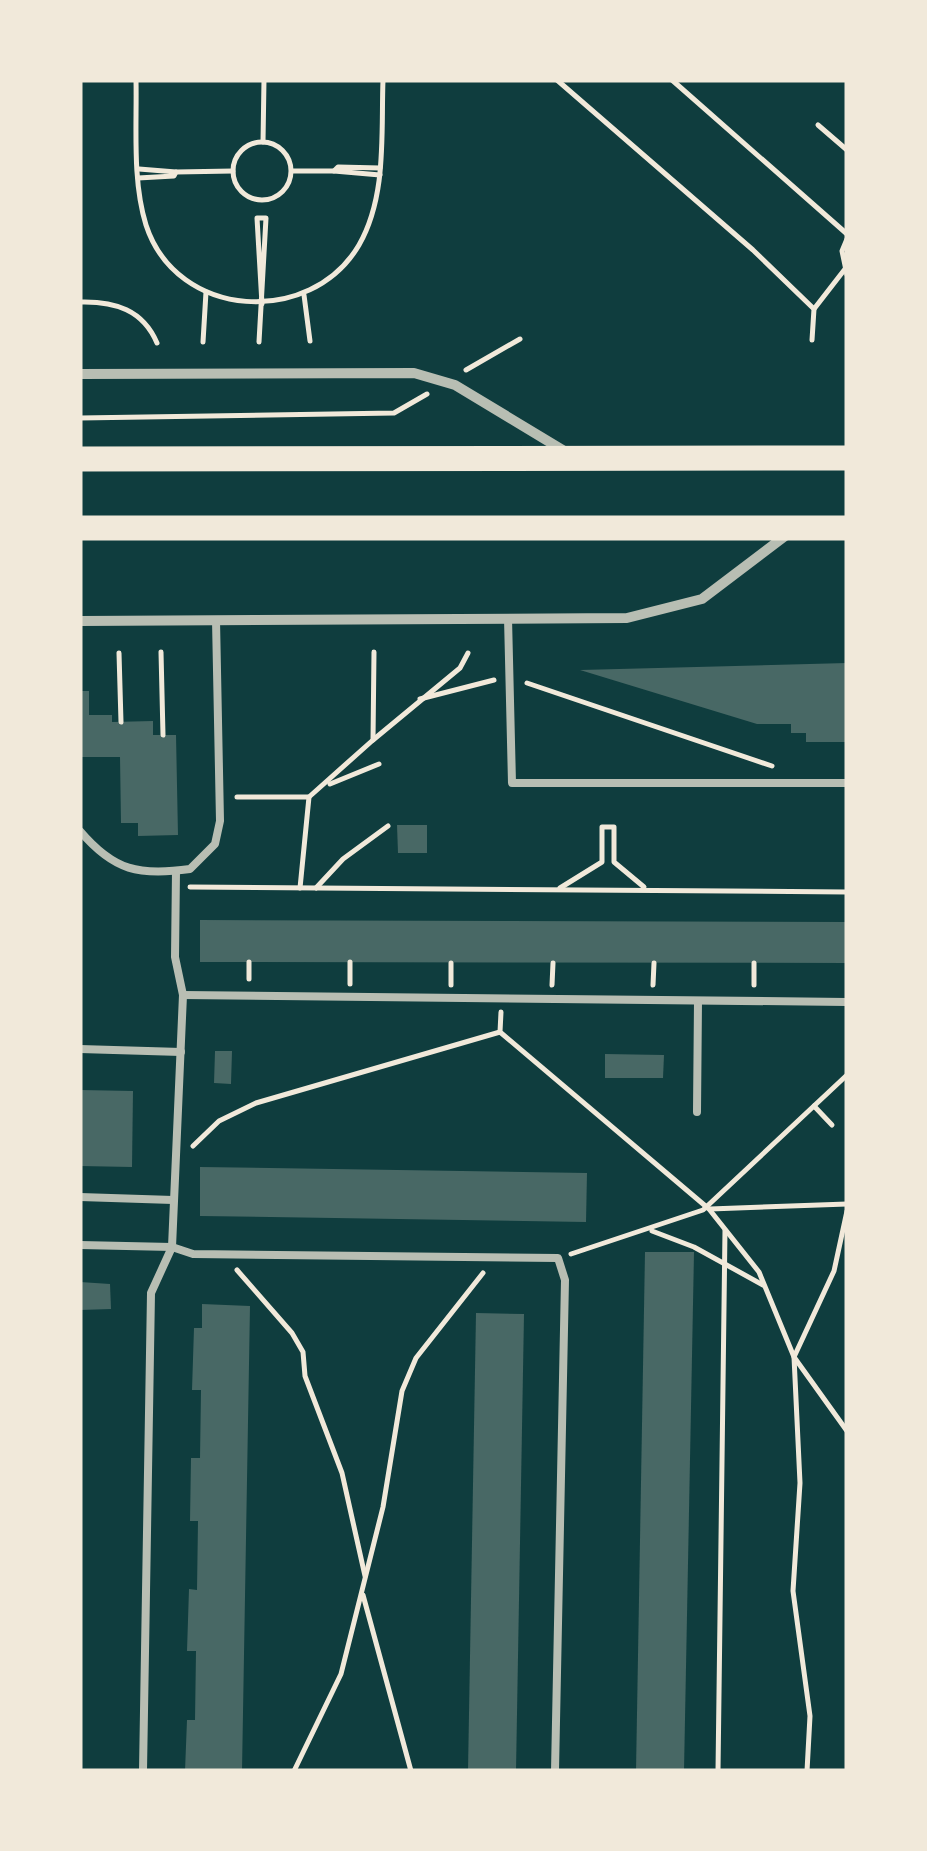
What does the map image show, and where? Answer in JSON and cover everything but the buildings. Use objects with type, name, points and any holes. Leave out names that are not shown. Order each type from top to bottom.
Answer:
[{"type":"main road","points":[[80,459],[847,458]]},
{"type":"main road","points":[[80,528],[847,528]]},
{"type":"street","points":[[80,374],[414,372],[446,382],[576,458]]},
{"type":"street","points":[[80,621],[627,618],[702,599],[796,528]]},
{"type":"lane","points":[[508,618],[512,782],[847,783]]},
{"type":"lane","points":[[80,832],[117,866],[176,871],[190,869],[207,856],[219,833],[216,620]]},
{"type":"lane","points":[[143,1771],[151,1293],[172,1247],[181,1052],[183,994],[175,957],[176,871]]},
{"type":"lane","points":[[183,994],[847,1002]]},
{"type":"lane","points":[[698,1001],[698,1112]]},
{"type":"lane","points":[[80,1049],[181,1052]]},
{"type":"lane","points":[[80,1198],[173,1200]]},
{"type":"lane","points":[[80,1245],[172,1247],[193,1254],[558,1258],[565,1280],[554,1771]]},
{"type":"path","points":[[136,80],[138,178],[147,228],[172,264],[206,292],[232,301],[262,304],[304,295],[343,268],[360,243],[376,207],[383,80]]},
{"type":"path","points":[[263,142],[264,80]]},
{"type":"path","points":[[557,80],[753,250],[814,309]]},
{"type":"path","points":[[672,80],[847,236],[842,251],[846,272],[814,309],[812,340]]},
{"type":"path","points":[[818,124],[847,150]]},
{"type":"path","points":[[263,142],[281,148],[292,171],[281,194],[262,201],[239,190],[233,171],[241,151],[263,142]]},
{"type":"path","points":[[292,171],[334,171],[338,166],[380,171]]},
{"type":"path","points":[[139,169],[233,171]]},
{"type":"path","points":[[138,178],[174,176],[176,172]]},
{"type":"path","points":[[258,342],[262,304],[257,218],[262,218],[262,201]]},
{"type":"path","points":[[203,342],[206,292]]},
{"type":"path","points":[[304,295],[310,341]]},
{"type":"path","points":[[80,302],[107,303],[137,314],[148,322],[158,343]]},
{"type":"path","points":[[80,418],[394,413],[520,338]]},
{"type":"path","points":[[119,652],[121,722]]},
{"type":"path","points":[[161,652],[163,736]]},
{"type":"path","points":[[373,740],[374,652]]},
{"type":"path","points":[[323,788],[418,700],[460,668],[468,653]]},
{"type":"path","points":[[418,700],[490,680]]},
{"type":"path","points":[[524,682],[750,756],[807,783]]},
{"type":"path","points":[[223,798],[309,797],[378,764]]},
{"type":"path","points":[[300,888],[309,797]]},
{"type":"path","points":[[316,888],[343,860],[388,826]]},
{"type":"path","points":[[602,862],[602,827],[614,828],[614,862]]},
{"type":"path","points":[[558,889],[602,862],[614,862],[646,889]]},
{"type":"path","points":[[176,888],[847,892]]},
{"type":"path","points":[[500,1032],[501,1013]]},
{"type":"path","points":[[186,1154],[219,1120],[256,1103],[500,1032]]},
{"type":"path","points":[[500,1032],[706,1209],[725,1230],[765,1285],[794,1357],[847,1430]]},
{"type":"path","points":[[706,1209],[847,1075]]},
{"type":"path","points":[[814,1106],[832,1125]]},
{"type":"path","points":[[558,1258],[706,1209],[847,1204]]},
{"type":"path","points":[[807,1771],[810,1716],[792,1591],[800,1483],[794,1357],[834,1271],[847,1212]]},
{"type":"path","points":[[649,1230],[765,1285]]},
{"type":"path","points":[[718,1771],[725,1230]]},
{"type":"path","points":[[294,1771],[341,1674],[383,1507],[402,1391],[416,1358],[492,1262]]},
{"type":"path","points":[[234,1266],[292,1333],[302,1352],[305,1376],[342,1474],[366,1578]]},
{"type":"path","points":[[362,1592],[411,1771]]}]
